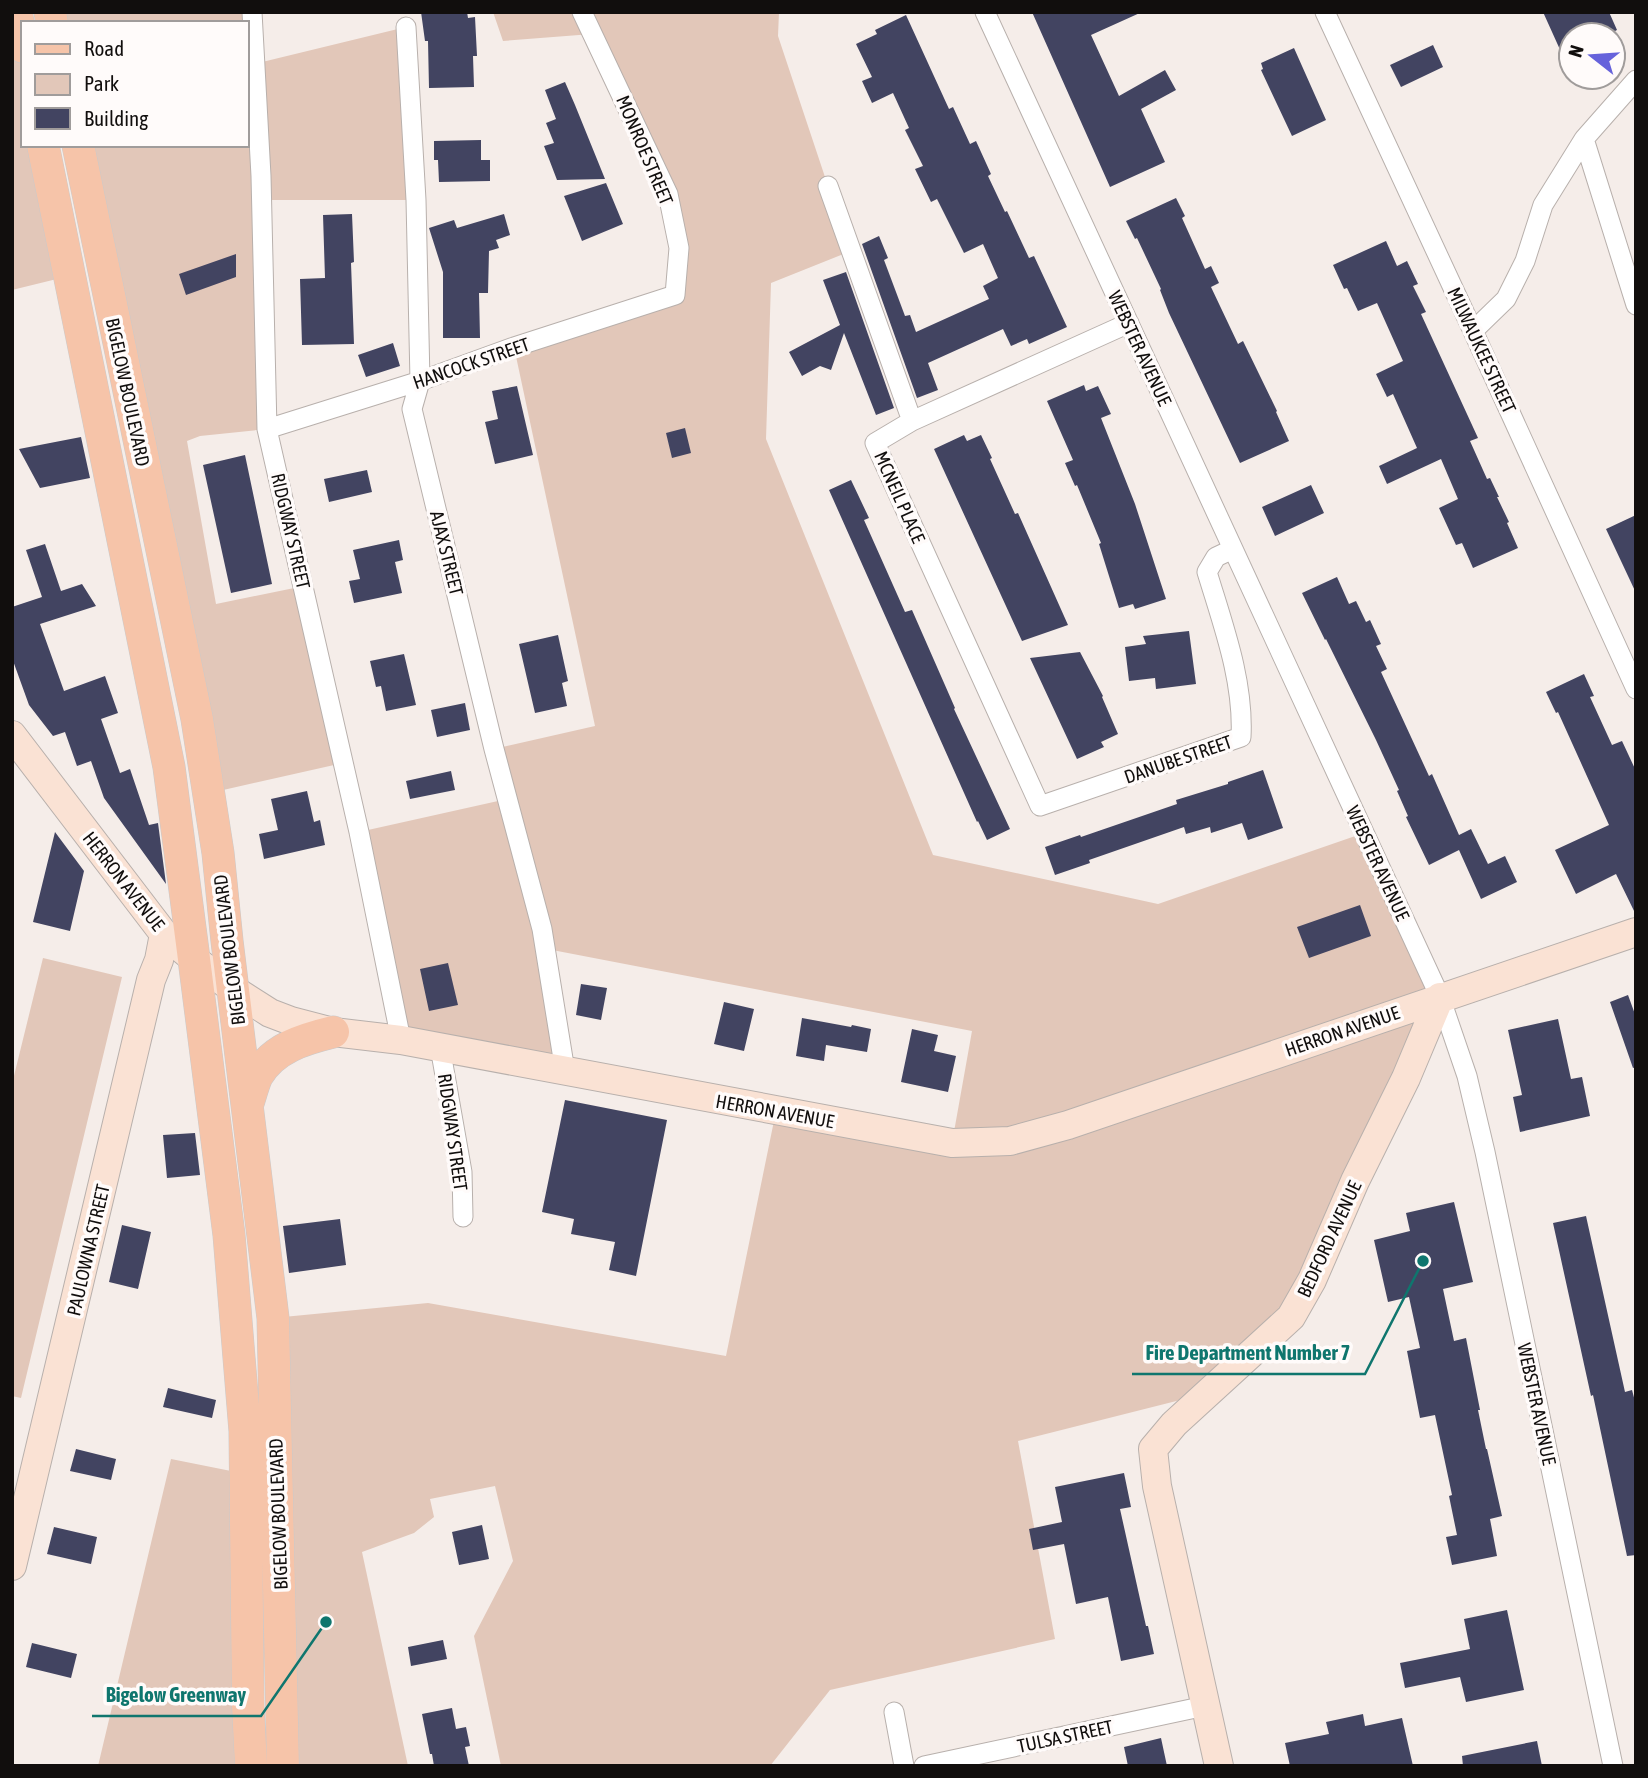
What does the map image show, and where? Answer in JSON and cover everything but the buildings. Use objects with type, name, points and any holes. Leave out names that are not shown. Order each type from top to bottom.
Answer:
[{"type":"main road","points":[[16,12],[21,37]]},
{"type":"main road","name":"BIGELOW BOULEVARD","points":[[43,147],[169,767],[194,959],[229,1236],[243,1394],[247,1706],[251,1766]]},
{"type":"main road","name":"BIGELOW BOULEVARD","points":[[78,147],[197,719],[218,853],[273,1318],[283,1766]]},
{"type":"main road","points":[[248,1104],[256,1079],[263,1067],[277,1054],[310,1037],[333,1032]]},
{"type":"street","name":"RIDGWAY STREET","points":[[252,12],[261,176],[267,429],[359,832],[401,1040]]},
{"type":"street","name":"MONROE STREET","points":[[582,12],[668,194],[679,248],[674,295]]},
{"type":"street","name":"WEBSTER AVENUE","points":[[985,12],[1440,998],[1467,1076],[1482,1139],[1613,1766]]},
{"type":"street","name":"MILWAUKEE STREET","points":[[1325,12],[1636,689]]},
{"type":"street","name":"AJAX STREET","points":[[406,27],[416,200],[419,382],[412,409],[494,749],[542,929],[565,1071]]},
{"type":"street","points":[[1473,331],[1506,299],[1525,261],[1543,205],[1584,139],[1636,80]]},
{"type":"street","points":[[1584,139],[1636,305]]},
{"type":"street","points":[[828,186],[912,421]]},
{"type":"street","name":"HANCOCK STREET","points":[[267,429],[419,382],[514,347],[674,295]]},
{"type":"street","name":"MCNEIL PLACE","points":[[1040,806],[875,443],[912,421],[1129,323]]},
{"type":"street","name":"DANUBE STREET","points":[[1040,806],[1241,737],[1242,719],[1237,685],[1227,638],[1207,572],[1216,558],[1233,549]]},
{"type":"street","name":"HERRON AVENUE","points":[[12,735],[164,934],[234,990],[270,1013],[333,1032],[401,1040],[952,1143],[1010,1141],[1068,1125],[1636,932]]},
{"type":"street","name":"PAULOWNA STREET","points":[[12,1566],[164,934]]},
{"type":"street","name":"BEDFORD AVENUE","points":[[1219,1766],[1157,1486],[1153,1450],[1174,1424],[1291,1317],[1312,1280],[1355,1181],[1406,1078],[1440,998]]},
{"type":"street","name":"RIDGWAY STREET","points":[[440,1047],[462,1172],[463,1217]]},
{"type":"street","name":"TULSA STREET","points":[[924,1766],[1205,1706]]},
{"type":"street","points":[[894,1712],[904,1766]]},
{"type":"green space","points":[[12,12],[21,41],[21,147],[43,147],[69,276],[12,290]]},
{"type":"green space","points":[[50,12],[252,12],[254,64],[406,27],[416,200],[262,200],[267,429],[200,436],[187,441],[216,604],[304,586],[343,763],[210,793],[78,147],[248,147],[248,21],[52,21]]},
{"type":"green space","points":[[493,12],[779,12],[778,36],[851,251],[771,283],[766,439],[933,855],[1158,904],[1364,833],[1440,997],[1312,1280],[1208,1393],[1018,1441],[1055,1639],[830,1690],[770,1766],[501,1766],[474,1636],[513,1561],[495,1486],[430,1499],[434,1517],[414,1533],[362,1552],[408,1766],[283,1766],[273,1318],[428,1303],[726,1356],[776,1111],[952,1143],[972,1031],[547,949],[565,1071],[401,1040],[359,832],[507,799],[494,749],[595,726],[514,347],[675,295],[668,194],[592,34],[503,41]]},
{"type":"green space","points":[[43,958],[122,977],[21,1398],[12,1396],[12,1084]]},
{"type":"green space","points":[[171,1459],[246,1474],[251,1766],[98,1766]]},
{"type":"place","name":"Fire Department Number 7","points":[[1423,1261]]},
{"type":"place","name":"Bigelow Greenway","points":[[326,1622]]}]
